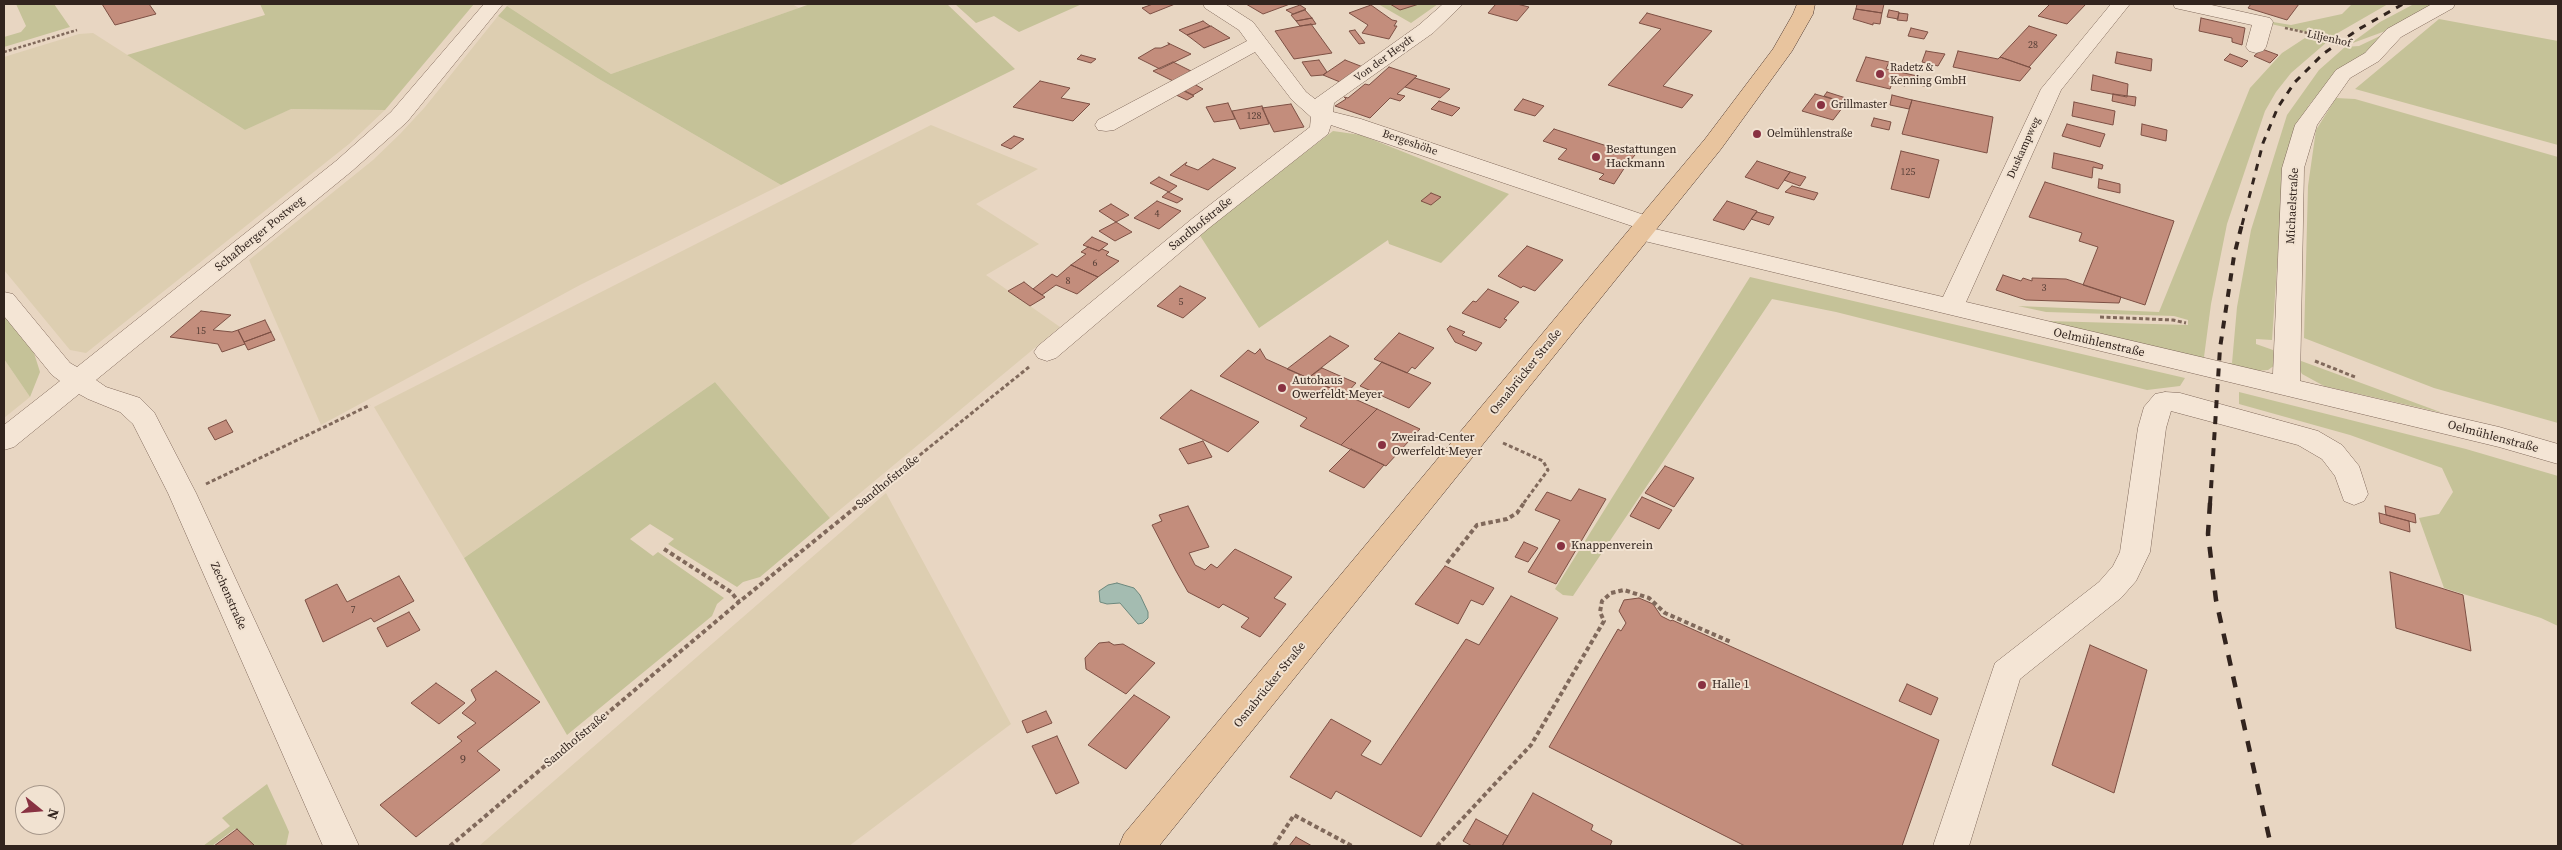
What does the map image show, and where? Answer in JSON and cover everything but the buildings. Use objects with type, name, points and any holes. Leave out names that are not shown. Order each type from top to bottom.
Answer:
[{"type":"main road","name":"Osnabrücker Straße","points":[[1137,846],[1713,144],[1782,51],[1803,14],[1806,4]]},
{"type":"street","name":"Schafberger Postweg","points":[[4,440],[344,166],[399,117],[494,4]]},
{"type":"street","name":"Bergeshöhe","points":[[1212,4],[1246,26],[1299,96],[1322,116],[1353,124],[1644,228]]},
{"type":"street","name":"Von der Heydt","points":[[1322,116],[1324,101],[1426,29],[1454,4]]},
{"type":"street","name":"Duskampweg","points":[[1951,308],[2051,89],[2121,4]]},
{"type":"street","points":[[2182,4],[2263,22],[2256,47]]},
{"type":"street","name":"Michaelstraße","points":[[2286,387],[2293,168],[2306,125],[2330,88],[2343,74],[2372,57],[2394,33],[2446,4]]},
{"type":"street","points":[[1106,125],[1259,42]]},
{"type":"street","name":"Sandhofstraße","points":[[1047,352],[1194,229],[1320,129],[1322,116]]},
{"type":"street","name":"Oelmühlenstraße","points":[[1644,228],[1951,308],[2499,437],[2558,454]]},
{"type":"street","name":"Zechenstraße","points":[[4,300],[61,369],[77,382],[97,393],[130,405],[144,418],[182,493],[281,718],[340,846]]},
{"type":"street","points":[[1951,846],[2006,672],[2110,590],[2125,574],[2135,552],[2152,428],[2158,407],[2166,401],[2180,402],[2308,438],[2332,452],[2348,474],[2354,494]]},
{"type":"path","name":"Liljenhof","points":[[2263,22],[2326,37],[2350,46],[2394,33]]},
{"type":"path","points":[[4,52],[77,30]]},
{"type":"path","name":"Sandhofstraße","points":[[450,846],[739,602],[1047,352]]},
{"type":"path","points":[[182,493],[223,478],[370,405]]},
{"type":"path","points":[[1447,563],[1473,528],[1507,519],[1517,514],[1548,470],[1543,461],[1477,432]]},
{"type":"path","points":[[664,549],[731,592],[739,602]]},
{"type":"path","points":[[1437,846],[1531,745],[1604,621],[1600,612],[1602,601],[1611,593],[1624,590],[1644,595],[1665,613],[1731,642]]},
{"type":"path","points":[[1274,846],[1294,815],[1352,846]]},
{"type":"shaded area","points":[[16,4],[54,4],[70,27],[4,47],[4,37],[21,32],[26,26]]},
{"type":"shaded area","points":[[260,4],[474,4],[385,110],[291,109],[245,130],[127,55],[265,15]]},
{"type":"shaded area","points":[[509,4],[792,4],[799,8],[611,74],[507,6]]},
{"type":"shaded area","points":[[810,4],[947,4],[1015,69],[781,185],[599,79],[498,16],[507,6],[611,74]]},
{"type":"shaded area","points":[[955,4],[1082,4],[1019,32],[994,16],[976,23]]},
{"type":"shaded area","points":[[1378,4],[1438,4],[1411,23]]},
{"type":"shaded area","points":[[2352,4],[2388,4],[2336,34],[2333,38],[2271,24],[2267,21],[2291,25],[2342,14]]},
{"type":"shaded area","points":[[2414,4],[2435,4],[2391,29],[2350,44],[2380,22]]},
{"type":"shaded area","points":[[498,16],[599,79],[781,185],[580,285],[321,425],[249,260],[373,160],[400,134],[425,107]]},
{"type":"shaded area","points":[[2439,19],[2558,41],[2558,145],[2355,89]]},
{"type":"shaded area","points":[[93,33],[245,130],[290,109],[385,110],[349,144],[86,353],[70,350],[4,270],[4,57],[79,34]]},
{"type":"shaded area","points":[[2380,36],[2385,37],[2320,92],[2309,105],[2299,129],[2279,238],[2272,340],[2256,339],[2256,344],[2273,350],[2275,365],[2268,370],[2255,371],[2228,366],[2228,363],[2232,363],[2237,307],[2251,230],[2287,115],[2319,70],[2345,47],[2359,46]]},
{"type":"shaded area","points":[[2305,38],[2327,42],[2291,73],[2276,92],[2265,111],[2227,224],[2211,304],[2204,357],[2207,361],[2047,321],[2188,325],[2188,320],[2174,316],[2046,312],[2018,306],[2159,312],[2250,88],[2282,53]]},
{"type":"shaded area","points":[[2336,98],[2355,99],[2558,157],[2558,423],[2434,388],[2304,338],[2308,186],[2316,130]]},
{"type":"shaded area","points":[[931,125],[1038,169],[976,204],[1039,244],[986,275],[1060,327],[830,518],[715,382],[464,558],[374,407]]},
{"type":"shaded area","points":[[1333,131],[1361,135],[1509,194],[1441,263],[1389,244],[1388,240],[1259,328],[1199,234]]},
{"type":"shaded area","points":[[1750,277],[2185,378],[2180,386],[2147,390],[1836,312],[1772,299],[1573,596],[1563,595],[1555,589]]},
{"type":"shaded area","points":[[4,315],[34,353],[40,372],[30,397],[4,359]]},
{"type":"shaded area","points":[[2293,358],[2443,413],[2324,386],[2302,374]]},
{"type":"shaded area","points":[[4,359],[30,397],[4,418]]},
{"type":"shaded area","points":[[715,382],[830,518],[760,577],[743,582],[737,587],[668,544],[674,539],[650,524],[630,539],[653,556],[658,552],[724,598],[717,604],[712,616],[567,735],[464,558]]},
{"type":"shaded area","points":[[2239,392],[2466,449],[2558,476],[2558,626],[2541,618],[2444,588],[2419,518],[2439,514],[2453,492],[2442,468],[2350,435],[2239,404]]},
{"type":"shaded area","points":[[886,493],[1011,724],[849,846],[479,846]]},
{"type":"shaded area","points":[[1117,583],[1134,588],[1140,595],[1148,612],[1148,618],[1143,623],[1138,624],[1120,603],[1107,604],[1100,602],[1099,591],[1108,585]]},
{"type":"shaded area","points":[[267,784],[289,832],[286,846],[253,846],[235,829],[212,846],[203,846],[230,826],[222,818]]},
{"type":"railway","points":[[2242,225],[2263,143],[2278,107],[2295,82],[2323,54],[2359,29],[2403,4]]},
{"type":"railway","points":[[2210,504],[2220,348],[2234,256],[2242,224]]},
{"type":"railway","points":[[2210,503],[2208,534],[2216,600],[2271,846]]},
{"type":"place","name":"Radetz & Kenning GmbH","points":[[1880,74]]},
{"type":"place","name":"Grillmaster","points":[[1821,105]]},
{"type":"place","name":"Oelmühlenstraße","points":[[1757,134]]},
{"type":"place","name":"Bestattungen Hackmann","points":[[1596,157]]},
{"type":"place","name":"Autohaus Owerfeldt-Meyer","points":[[1282,388]]},
{"type":"place","name":"Zweirad-Center Owerfeldt-Meyer","points":[[1382,445]]},
{"type":"place","name":"Knappenverein","points":[[1561,546]]},
{"type":"place","name":"Halle 1","points":[[1702,685]]}]
